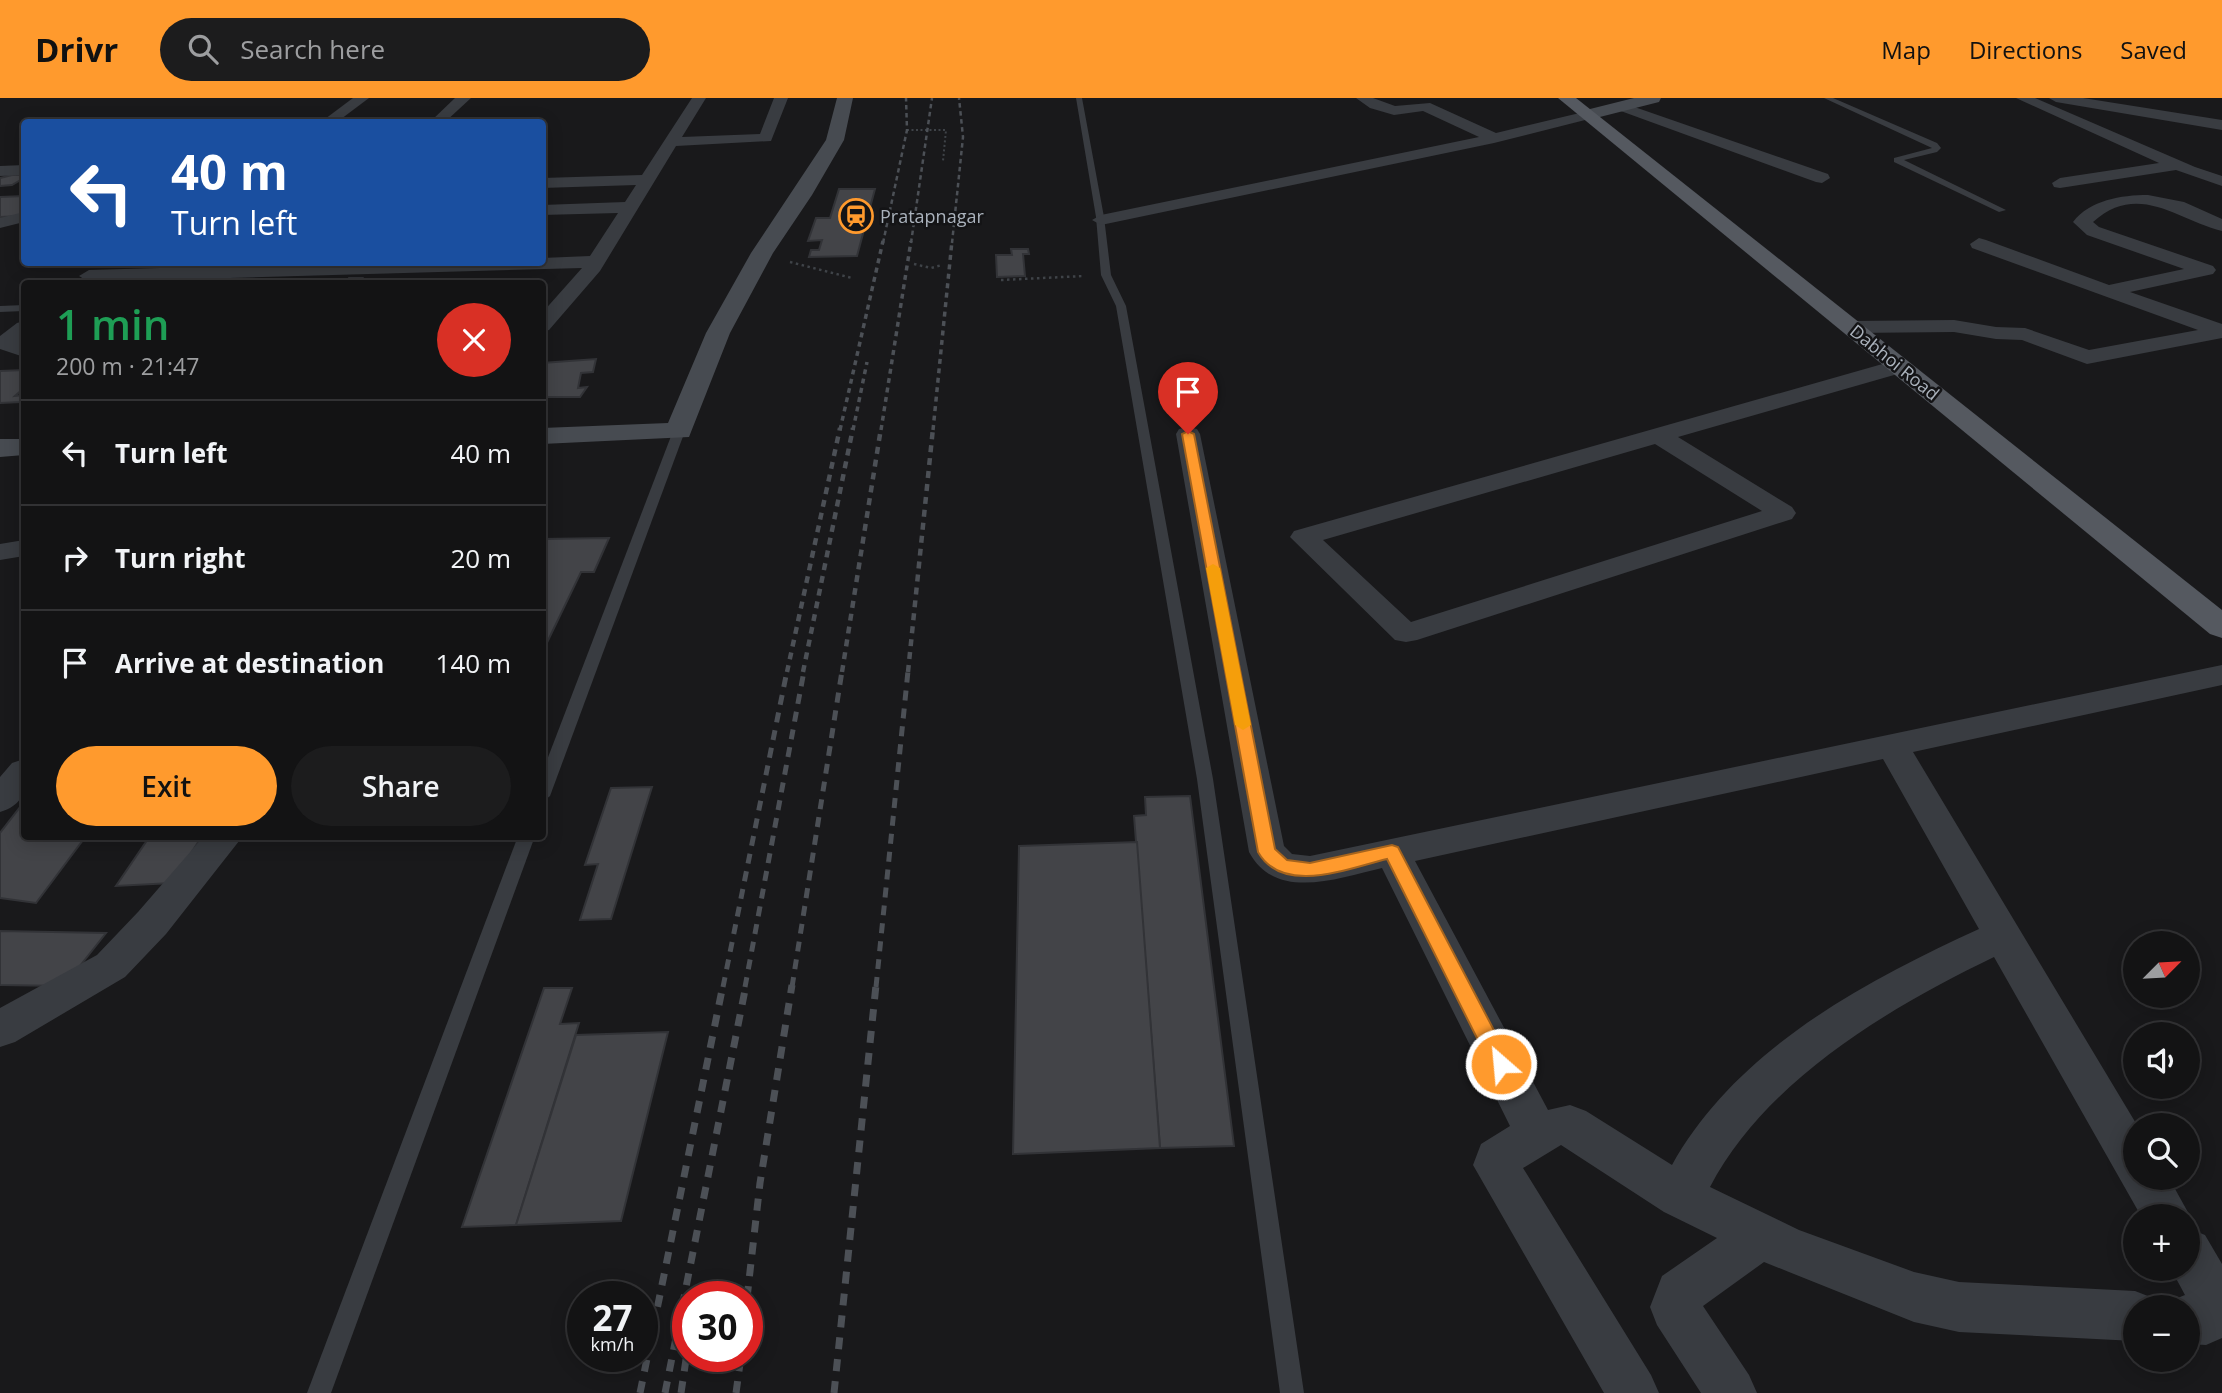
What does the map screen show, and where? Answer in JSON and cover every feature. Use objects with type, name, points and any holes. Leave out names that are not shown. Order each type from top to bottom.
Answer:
[{"type":"main road","name":"Dabhoi Road","points":[[1566,98],[2222,627]]},
{"type":"street","points":[[332,119],[362,98]]},
{"type":"street","points":[[440,119],[464,98]]},
{"type":"street","points":[[546,321],[596,262],[699,98]]},
{"type":"street","points":[[671,142],[766,138],[781,98]]},
{"type":"street","points":[[546,436],[679,431],[718,333],[762,255],[835,140],[845,98]]},
{"type":"street","points":[[1363,98],[1394,111],[1425,106],[1494,138]]},
{"type":"street","points":[[1101,220],[1494,138],[1653,98]]},
{"type":"street","points":[[2023,98],[2178,165],[2222,181]]},
{"type":"street","points":[[2056,98],[2222,125]]},
{"type":"street","points":[[2168,115],[2186,104]]},
{"type":"street","points":[[1623,107],[1822,178]]},
{"type":"street","points":[[2060,183],[2178,165]]},
{"type":"street","points":[[0,171],[21,170]]},
{"type":"street","points":[[546,183],[647,180]]},
{"type":"street","points":[[2214,269],[2093,230],[2082,222],[2097,208],[2129,201],[2169,203],[2222,195]]},
{"type":"street","points":[[2169,203],[2222,226]]},
{"type":"street","points":[[546,210],[630,207]]},
{"type":"street","points":[[0,223],[21,218]]},
{"type":"street","points":[[1979,244],[2222,332]]},
{"type":"street","points":[[546,263],[596,262]]},
{"type":"street","points":[[84,280],[102,266]]},
{"type":"street","points":[[84,280],[222,268],[347,266]]},
{"type":"street","points":[[2108,291],[2182,273],[2214,269]]},
{"type":"street","points":[[1852,327],[1954,326],[1996,333],[2025,334],[2087,358],[2222,332]]},
{"type":"street","points":[[10,346],[21,331]]},
{"type":"street","points":[[1657,435],[1783,513],[1406,633],[1304,537],[1657,435],[1900,366]]},
{"type":"street","points":[[1188,434],[1267,852],[1282,866],[1310,870],[2222,675]]},
{"type":"street","points":[[0,448],[21,447]]},
{"type":"street","points":[[0,552],[21,548]]},
{"type":"street","points":[[1892,745],[2123,1143]]},
{"type":"street","points":[[0,800],[21,775]]},
{"type":"street","points":[[0,1030],[111,965],[152,923],[222,840]]},
{"type":"street","points":[[1392,852],[1537,1134]]},
{"type":"street","points":[[1680,1196],[1717,1133],[1746,1100],[1780,1070],[1889,995],[1951,958],[2001,936]]},
{"type":"street","points":[[1633,1393],[1496,1164],[1497,1159],[1537,1134],[1561,1125],[1570,1125],[1680,1196],[1761,1236],[1926,1300],[1959,1307],[2123,1315]]},
{"type":"street","points":[[1731,1393],[1675,1307],[1679,1293],[1761,1236]]},
{"type":"street","points":[[2200,1273],[2216,1301],[2214,1314],[2206,1320],[2200,1320]]},
{"type":"lane","points":[[1079,98],[1101,220],[1106,275],[1121,306],[1205,779],[1292,1393]]},
{"type":"lane","points":[[1827,98],[1934,145],[1937,148],[1934,150],[1897,160],[2002,211]]},
{"type":"lane","points":[[0,309],[21,308]]},
{"type":"lane","points":[[546,785],[679,431]]},
{"type":"lane","points":[[319,1393],[526,840]]},
{"type":"path","points":[[907,130],[946,130],[943,161]]},
{"type":"path","points":[[762,255],[852,278]]},
{"type":"path","points":[[914,264],[930,268],[942,265]]},
{"type":"path","points":[[1001,280],[1106,275]]},
{"type":"building","points":[[21,175],[21,180],[12,185],[0,186],[0,178]]},
{"type":"building","name":"Pratapnagar","points":[[839,189],[875,189],[857,256],[809,257],[811,250],[819,250],[822,240],[808,241],[816,218],[830,218]]},
{"type":"building","points":[[21,196],[21,216],[0,217],[0,197]]},
{"type":"building","points":[[1011,249],[1028,249],[1029,254],[1023,254],[1025,276],[997,277],[996,255],[1012,255]]},
{"type":"building","points":[[596,359],[593,372],[581,373],[578,388],[587,387],[580,397],[546,397],[546,363]]},
{"type":"building","points":[[21,370],[21,391],[15,396],[21,395],[21,402],[0,403],[0,371]]},
{"type":"building","points":[[609,538],[594,572],[581,572],[546,645],[546,539]]},
{"type":"building","points":[[652,787],[611,919],[580,920],[598,864],[585,865],[611,788]]},
{"type":"building","points":[[1190,796],[1234,1146],[1160,1148],[1134,816],[1146,815],[1145,797]]},
{"type":"building","points":[[21,806],[21,840],[83,840],[36,903],[0,898],[0,833]]},
{"type":"building","points":[[147,840],[199,840],[172,883],[116,886]]},
{"type":"building","points":[[1137,842],[1160,1148],[1013,1154],[1019,846]]},
{"type":"building","points":[[0,931],[106,933],[64,986],[0,985]]},
{"type":"building","points":[[544,988],[572,988],[560,1024],[579,1023],[516,1225],[462,1227]]},
{"type":"building","points":[[668,1032],[621,1221],[516,1225],[576,1035]]},
{"type":"railway","points":[[883,243],[907,130],[906,98]]},
{"type":"railway","points":[[911,243],[932,98]]},
{"type":"railway","points":[[952,243],[963,137],[959,98]]},
{"type":"railway","points":[[840,430],[883,241]]},
{"type":"railway","points":[[881,430],[911,241]]},
{"type":"railway","points":[[933,430],[952,241]]},
{"type":"railway","points":[[853,430],[867,362]]},
{"type":"railway","points":[[787,672],[840,428]]},
{"type":"railway","points":[[803,672],[853,428]]},
{"type":"railway","points":[[842,672],[881,428]]},
{"type":"railway","points":[[908,672],[933,428]]},
{"type":"railway","points":[[723,987],[787,671]]},
{"type":"railway","points":[[745,987],[804,671]]},
{"type":"railway","points":[[792,987],[842,671]]},
{"type":"railway","points":[[876,987],[908,671]]},
{"type":"railway","points":[[640,1393],[723,985]]},
{"type":"railway","points":[[665,1393],[746,985]]},
{"type":"railway","points":[[749,1281],[760,1183],[792,985]]},
{"type":"railway","points":[[834,1393],[876,985]]},
{"type":"railway","points":[[681,1393],[684,1372]]},
{"type":"railway","points":[[736,1393],[739,1372]]},
{"type":"slow traffic","points":[[1213,568],[1243,725]]},
{"type":"place","name":"Pratapnagar","points":[[856,216]]},
{"type":"route","points":[[1188,434],[1267,852],[1282,866],[1310,870],[1392,852],[1501,1064]]}]
